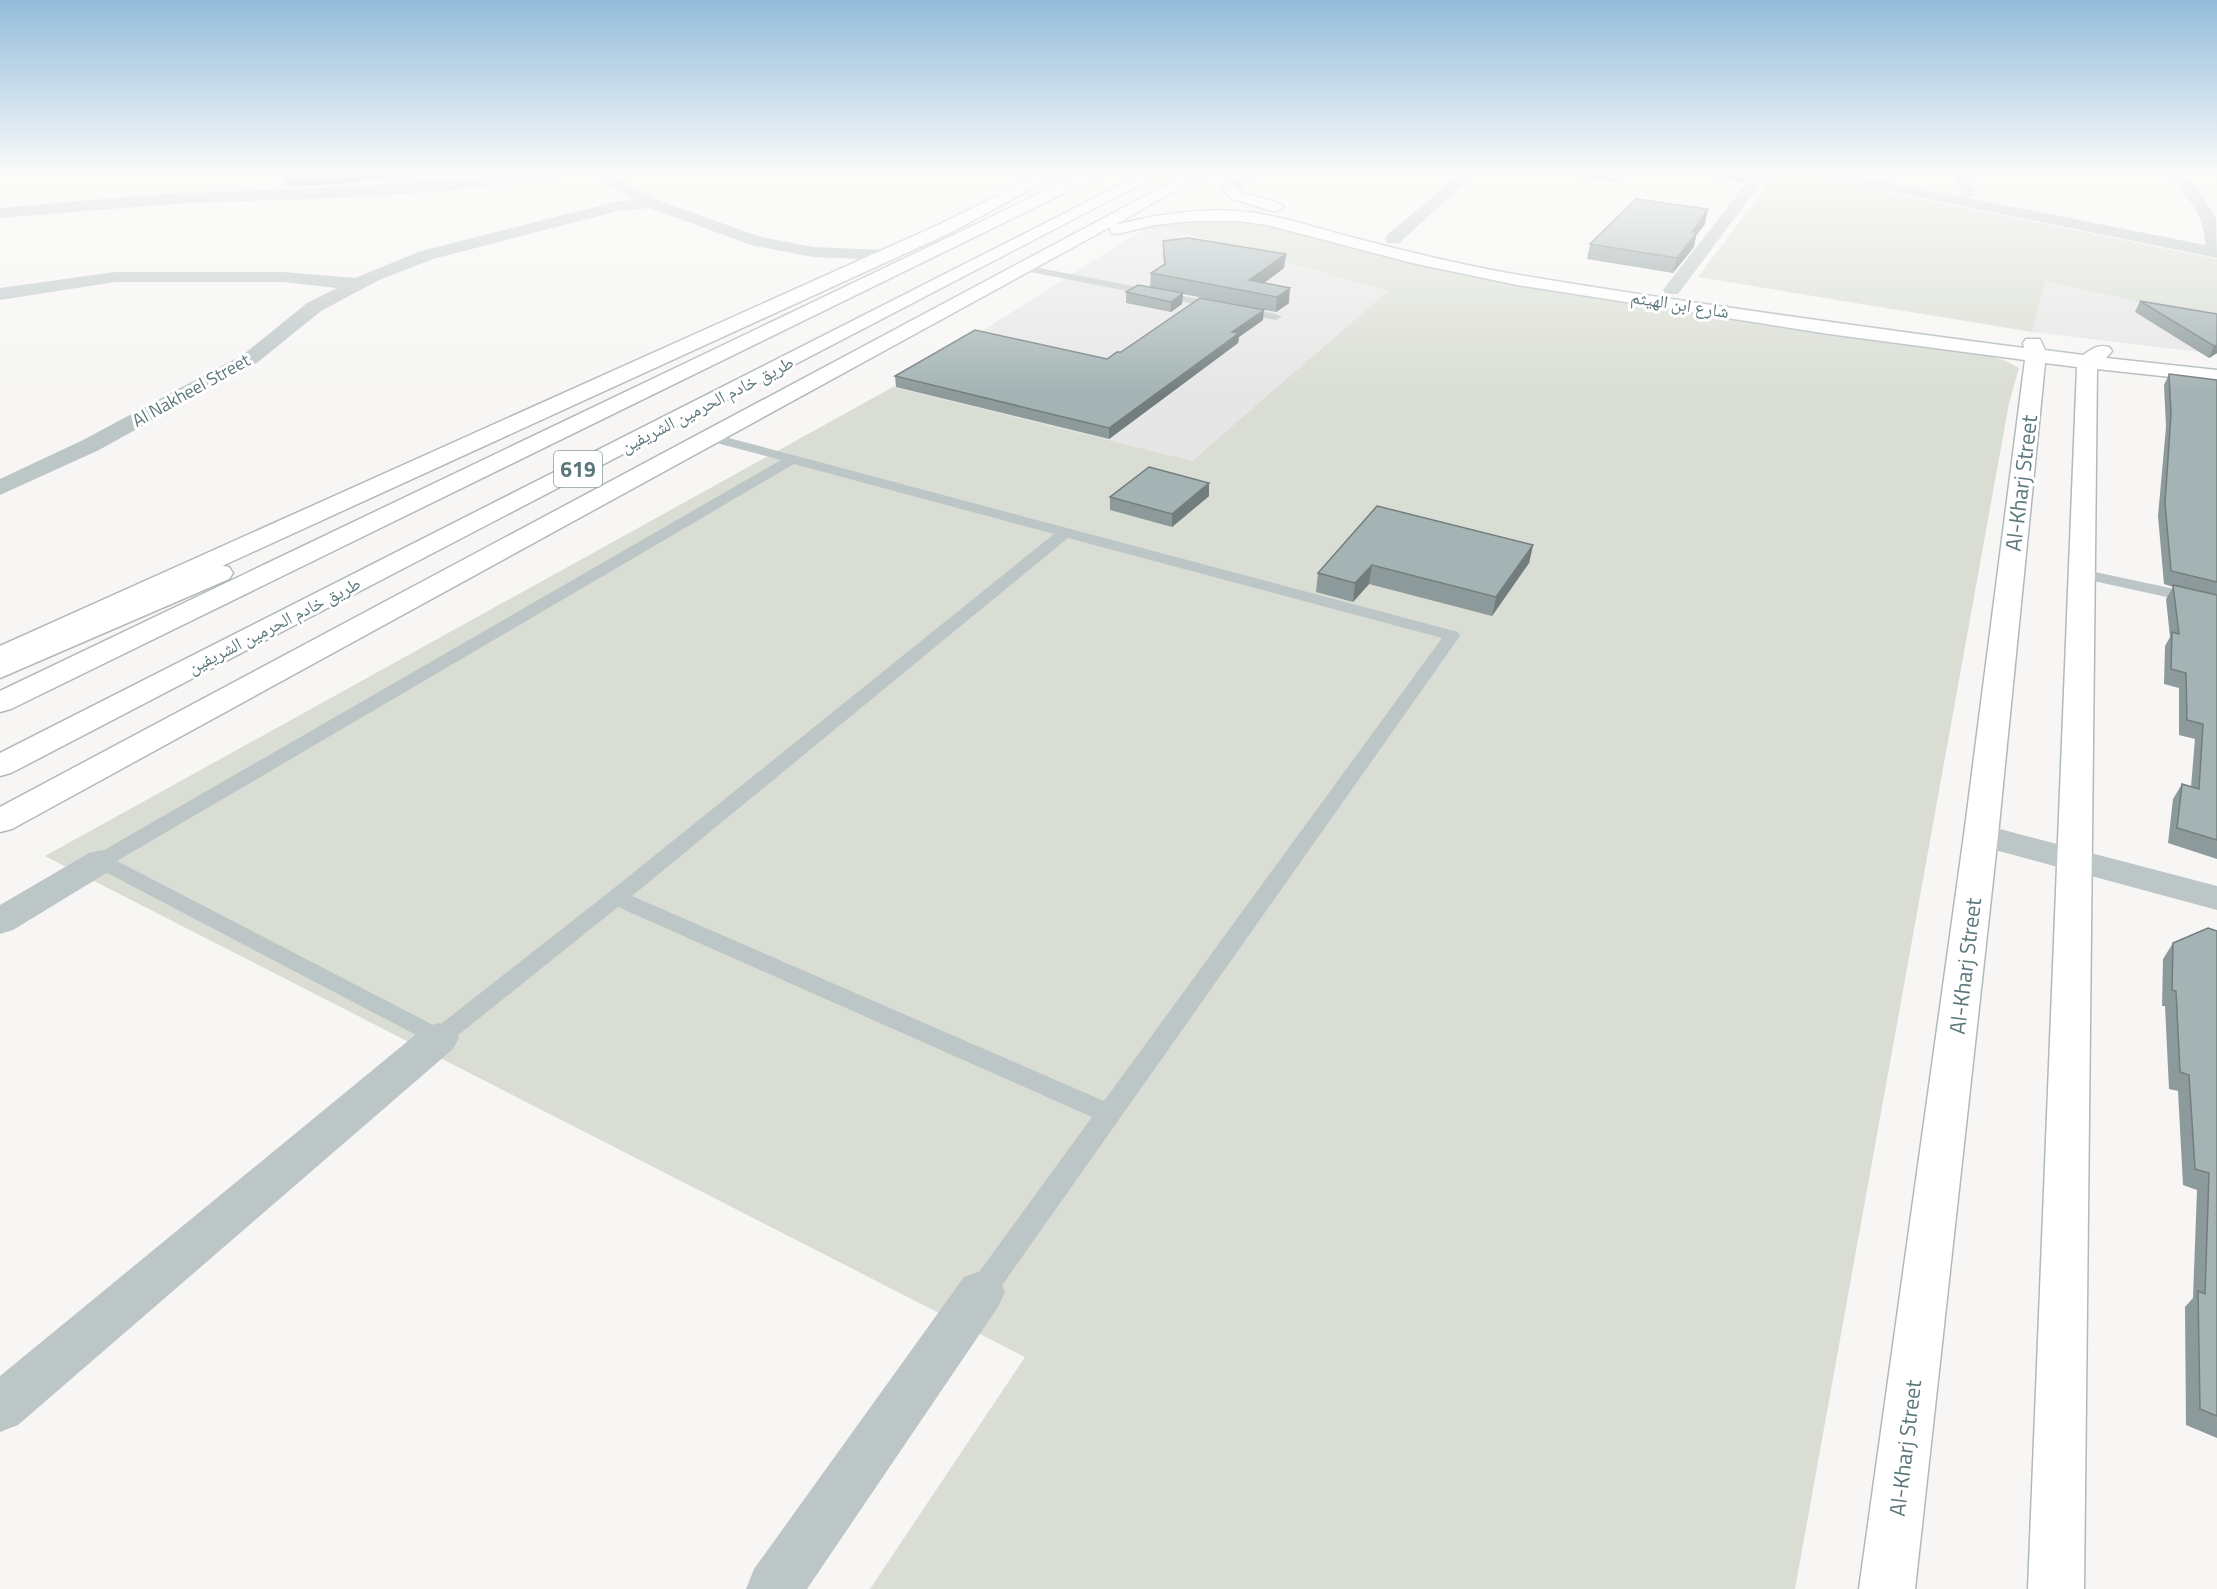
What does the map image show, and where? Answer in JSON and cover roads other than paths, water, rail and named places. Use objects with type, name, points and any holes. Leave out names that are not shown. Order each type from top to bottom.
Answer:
[{"type":"main road","points":[[0,657],[819,272],[885,255],[905,246]]},
{"type":"main road","name":"طريق خادم الحرمين الشريفين","points":[[0,703],[944,246]]},
{"type":"main road","name":"طريق خادم الحرمين الشريفين","points":[[0,766],[1012,246]]},
{"type":"main road","points":[[0,821],[1063,246]]},
{"type":"main road","name":"شارع ابن الهيثم","points":[[1045,256],[1071,246]]},
{"type":"main road","name":"شارع ابن الهيثم","points":[[1367,246],[1517,280],[1829,328],[2034,349],[2217,376]]},
{"type":"main road","name":"شارع ابن الهيثم","points":[[1425,246],[1672,290],[2034,349]]},
{"type":"main road","name":"Al-Kharj Street","points":[[1887,1589],[1981,835],[2034,349]]},
{"type":"main road","points":[[2056,1589],[2081,574],[2095,357]]},
{"type":"main road","name":"شارع ابن الهيثم","points":[[2095,357],[2217,362]]},
{"type":"main road","points":[[0,669],[709,361]]},
{"type":"street","name":"Al Nakheel Street","points":[[0,488],[91,445],[251,358],[314,308],[357,284],[427,255],[461,246]]},
{"type":"street","points":[[727,246],[819,272]]},
{"type":"street","points":[[783,246],[813,252],[885,255]]},
{"type":"street","points":[[1672,290],[1705,246]]},
{"type":"street","points":[[0,294],[116,277],[284,277],[357,284]]},
{"type":"street","points":[[1981,835],[2217,898]]},
{"type":"street","points":[[0,921],[101,861]]},
{"type":"street","points":[[0,1408],[439,1038]]},
{"type":"street","points":[[774,1589],[981,1292]]},
{"type":"lane","points":[[1024,267],[1276,317]]},
{"type":"lane","points":[[1181,314],[1198,301]]},
{"type":"lane","points":[[710,437],[1452,636],[981,1292]]},
{"type":"lane","points":[[101,861],[793,459]]},
{"type":"lane","points":[[101,861],[439,1038],[616,898],[1066,532]]},
{"type":"lane","points":[[2081,574],[2217,603]]},
{"type":"lane","points":[[616,898],[1109,1114]]}]
